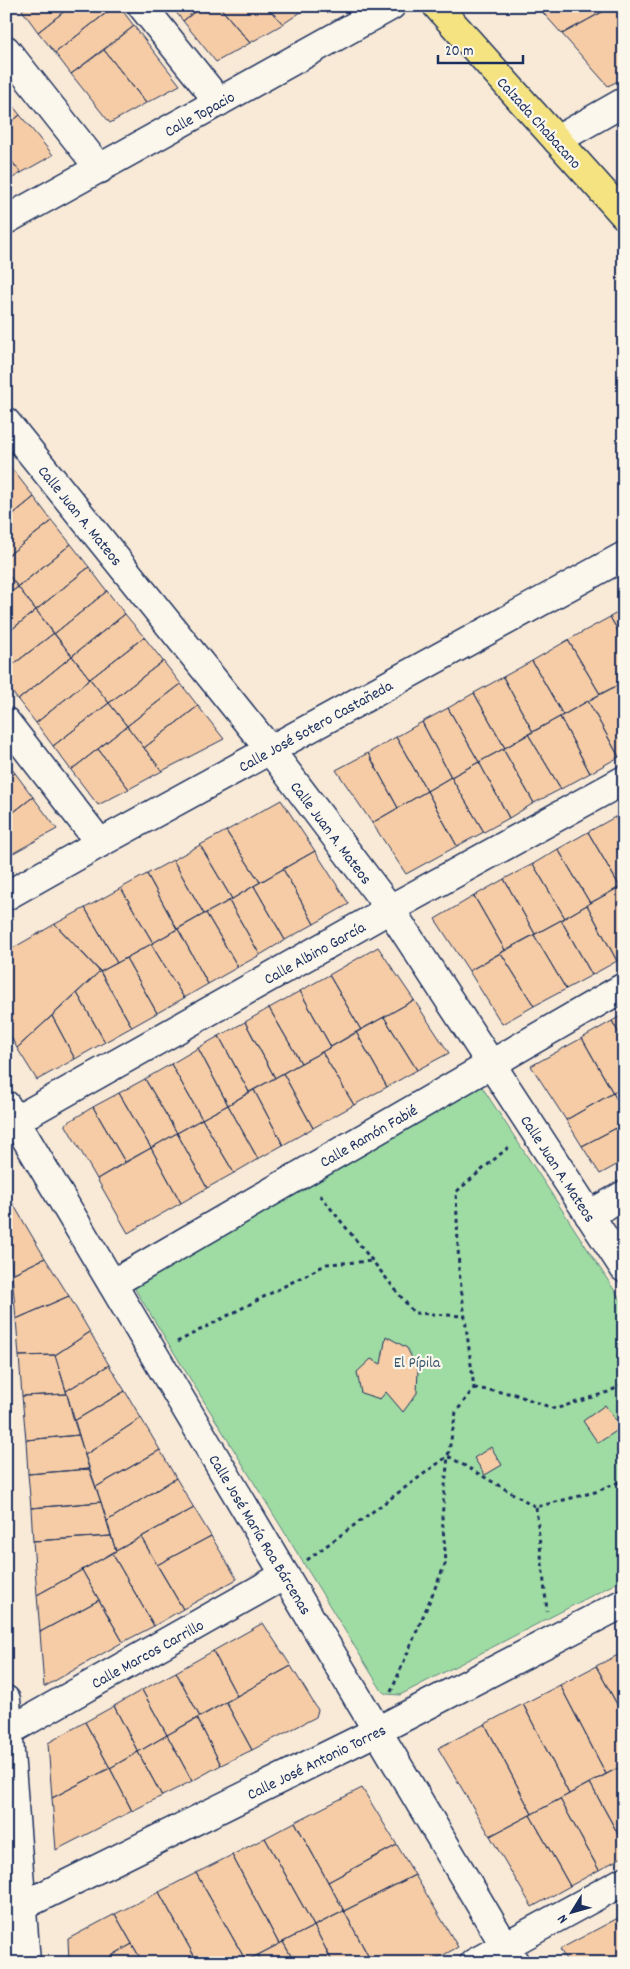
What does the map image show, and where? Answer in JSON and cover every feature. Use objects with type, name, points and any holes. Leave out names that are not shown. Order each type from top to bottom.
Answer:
[{"type":"main road","name":"Calzada Chabacano","points":[[437,6],[624,215]]},
{"type":"street","points":[[142,6],[219,102]]},
{"type":"street","name":"Calle Topacio","points":[[6,220],[391,6]]},
{"type":"street","points":[[6,50],[100,169]]},
{"type":"street","points":[[557,140],[624,102]]},
{"type":"street","name":"Calle Juan A. Mateos","points":[[6,422],[270,750],[390,909],[624,1268]]},
{"type":"street","name":"Calle José Sotero Castañeda","points":[[6,896],[624,556]]},
{"type":"street","points":[[6,722],[100,843]]},
{"type":"street","name":"Calle Albino García","points":[[9,1117],[624,780]]},
{"type":"street","name":"Calle Ramón Fabié","points":[[112,1284],[624,987]]},
{"type":"street","name":"Calle José María Roa Bárcenas","points":[[9,1117],[154,1354],[510,1954]]},
{"type":"street","points":[[589,1215],[624,1195]]},
{"type":"street","name":"Calle Marcos Carrillo","points":[[9,1731],[285,1575]]},
{"type":"street","name":"Calle José Antonio Torres","points":[[14,1910],[377,1731],[624,1602]]},
{"type":"street","points":[[6,1700],[9,1731],[14,1910],[26,1963]]},
{"type":"street","points":[[474,1963],[510,1954],[624,1880]]},
{"type":"path","points":[[377,1731],[394,1682],[446,1562],[442,1518],[448,1456],[456,1412],[474,1388],[459,1271],[456,1192],[532,1127]]},
{"type":"path","points":[[303,1173],[414,1313],[465,1316]]},
{"type":"path","points":[[154,1354],[327,1264],[372,1261]]},
{"type":"path","points":[[474,1388],[514,1394],[555,1409],[608,1392],[624,1384]]},
{"type":"path","points":[[285,1575],[448,1456]]},
{"type":"path","points":[[448,1456],[536,1507],[595,1492],[624,1480]]},
{"type":"path","points":[[536,1507],[551,1641]]},
{"type":"green space","name":"El Pípila","points":[[477,1086],[482,1087],[624,1305],[624,1579],[400,1695],[386,1694],[382,1691],[135,1289],[134,1282]]},
{"type":"building","points":[[27,6],[71,6],[38,32],[22,10]]},
{"type":"building","points":[[71,6],[115,6],[55,53],[38,32]]},
{"type":"building","points":[[115,6],[119,6],[134,26],[71,74],[55,53]]},
{"type":"building","points":[[171,6],[202,6],[183,21]]},
{"type":"building","points":[[202,6],[219,6],[250,43],[216,62],[183,21]]},
{"type":"building","points":[[219,6],[266,6],[283,24],[250,43]]},
{"type":"building","points":[[266,6],[310,6],[283,24]]},
{"type":"building","points":[[537,6],[613,6],[562,34]]},
{"type":"building","points":[[613,6],[624,6],[624,78],[608,86],[562,34]]},
{"type":"building","points":[[134,26],[180,85],[146,103],[104,50]]},
{"type":"building","points":[[104,50],[146,103],[110,123],[71,74]]},
{"type":"building","points":[[6,97],[20,115],[6,126]]},
{"type":"building","points":[[20,115],[53,155],[21,173],[6,154],[6,126]]},
{"type":"building","points":[[6,154],[21,173],[6,182]]},
{"type":"building","points":[[6,461],[34,497],[6,520]]},
{"type":"building","points":[[34,497],[52,521],[6,557],[6,520]]},
{"type":"building","points":[[52,521],[71,544],[18,587],[6,572],[6,557]]},
{"type":"building","points":[[71,544],[89,567],[36,610],[18,587]]},
{"type":"building","points":[[89,567],[107,591],[54,634],[36,610]]},
{"type":"building","points":[[6,572],[18,587],[6,596]]},
{"type":"building","points":[[18,587],[36,610],[6,634],[6,596]]},
{"type":"building","points":[[107,591],[125,614],[72,656],[54,634]]},
{"type":"building","points":[[624,609],[624,641],[610,617]]},
{"type":"building","points":[[36,610],[54,633],[6,670],[6,634]]},
{"type":"building","points":[[125,614],[144,637],[90,679],[72,656]]},
{"type":"building","points":[[610,617],[624,641],[624,682],[600,694],[568,640]]},
{"type":"building","points":[[54,633],[72,656],[18,700],[6,684],[6,670]]},
{"type":"building","points":[[144,637],[163,661],[109,703],[90,679]]},
{"type":"building","points":[[568,640],[600,694],[563,715],[532,661]]},
{"type":"building","points":[[72,656],[90,679],[36,723],[18,700]]},
{"type":"building","points":[[163,661],[181,684],[127,726],[109,703]]},
{"type":"building","points":[[532,661],[563,715],[533,732],[503,677]]},
{"type":"building","points":[[503,677],[533,732],[505,748],[474,693]]},
{"type":"building","points":[[90,679],[109,703],[53,746],[36,723]]},
{"type":"building","points":[[622,683],[624,686],[624,754],[619,757],[588,701]]},
{"type":"building","points":[[181,684],[198,706],[144,748],[127,726]]},
{"type":"building","points":[[474,693],[505,748],[479,762],[448,708]]},
{"type":"building","points":[[588,701],[619,757],[590,773],[560,717]]},
{"type":"building","points":[[109,703],[127,726],[71,770],[53,746]]},
{"type":"building","points":[[198,706],[224,739],[162,771],[144,748]]},
{"type":"building","points":[[448,708],[479,762],[451,777],[422,722]]},
{"type":"building","points":[[560,717],[590,773],[561,789],[528,734]]},
{"type":"building","points":[[422,722],[451,777],[427,791],[396,737]]},
{"type":"building","points":[[127,726],[162,771],[129,789],[98,749]]},
{"type":"building","points":[[528,734],[561,789],[534,803],[503,749]]},
{"type":"building","points":[[396,737],[427,791],[398,808],[368,753]]},
{"type":"building","points":[[98,749],[129,789],[98,805],[71,770]]},
{"type":"building","points":[[503,749],[534,803],[509,818],[479,762]]},
{"type":"building","points":[[368,753],[398,808],[372,823],[336,770]]},
{"type":"building","points":[[6,761],[15,773],[6,780]]},
{"type":"building","points":[[479,762],[509,818],[484,832],[451,777]]},
{"type":"building","points":[[15,773],[33,797],[6,818],[6,780]]},
{"type":"building","points":[[451,777],[484,832],[457,846],[427,791]]},
{"type":"building","points":[[427,791],[457,846],[406,874],[372,823]]},
{"type":"building","points":[[33,797],[57,829],[6,857],[6,818]]},
{"type":"building","points":[[281,800],[315,851],[260,882],[226,831]]},
{"type":"building","points":[[624,812],[624,833],[615,817]]},
{"type":"building","points":[[615,817],[624,833],[624,884],[620,887],[588,832]]},
{"type":"building","points":[[226,831],[260,882],[232,899],[200,845]]},
{"type":"building","points":[[588,832],[620,887],[590,903],[558,849]]},
{"type":"building","points":[[200,845],[232,899],[204,914],[173,860]]},
{"type":"building","points":[[558,849],[590,903],[565,918],[533,864]]},
{"type":"building","points":[[315,851],[349,904],[314,924],[283,869]]},
{"type":"building","points":[[173,860],[204,914],[177,929],[147,874]]},
{"type":"building","points":[[533,864],[565,918],[535,934],[504,879]]},
{"type":"building","points":[[283,869],[314,924],[285,940],[254,886]]},
{"type":"building","points":[[147,874],[177,929],[153,943],[121,888]]},
{"type":"building","points":[[504,879],[535,934],[505,950],[474,896]]},
{"type":"building","points":[[254,886],[285,940],[260,955],[229,901]]},
{"type":"building","points":[[620,887],[624,893],[624,957],[617,961],[587,905]]},
{"type":"building","points":[[121,888],[153,943],[117,963],[85,908]]},
{"type":"building","points":[[474,896],[505,950],[469,971],[435,919]]},
{"type":"building","points":[[229,901],[260,955],[238,967],[206,913]]},
{"type":"building","points":[[587,905],[617,961],[592,975],[561,920]]},
{"type":"building","points":[[85,908],[117,963],[100,972],[55,924]]},
{"type":"building","points":[[206,913],[238,967],[208,984],[178,929]]},
{"type":"building","points":[[561,920],[592,975],[566,989],[534,935]]},
{"type":"building","points":[[55,924],[100,971],[17,1048],[6,1028],[6,952]]},
{"type":"building","points":[[178,929],[208,984],[184,998],[151,944]]},
{"type":"building","points":[[534,935],[566,989],[534,1006],[501,953]]},
{"type":"building","points":[[151,944],[184,998],[157,1013],[126,958]]},
{"type":"building","points":[[378,947],[414,1000],[361,1030],[329,975]]},
{"type":"building","points":[[501,953],[534,1006],[502,1024],[469,971]]},
{"type":"building","points":[[126,958],[157,1013],[132,1027],[100,972]]},
{"type":"building","points":[[100,971],[132,1027],[105,1042],[77,993]]},
{"type":"building","points":[[329,975],[361,1030],[331,1047],[300,991]]},
{"type":"building","points":[[300,991],[331,1047],[301,1063],[269,1008]]},
{"type":"building","points":[[77,993],[105,1042],[75,1059],[52,1016]]},
{"type":"building","points":[[414,1000],[449,1053],[417,1070],[384,1017]]},
{"type":"building","points":[[269,1008],[301,1063],[275,1078],[245,1022]]},
{"type":"building","points":[[624,1014],[624,1042],[612,1021]]},
{"type":"building","points":[[52,1016],[75,1059],[37,1080],[17,1048]]},
{"type":"building","points":[[384,1017],[417,1070],[387,1087],[356,1032]]},
{"type":"building","points":[[612,1021],[624,1042],[624,1087],[613,1093],[582,1038]]},
{"type":"building","points":[[245,1022],[275,1078],[249,1092],[219,1036]]},
{"type":"building","points":[[356,1032],[387,1087],[354,1105],[322,1052]]},
{"type":"building","points":[[219,1036],[249,1092],[228,1105],[198,1048]]},
{"type":"building","points":[[582,1038],[613,1093],[566,1120],[531,1066]]},
{"type":"building","points":[[198,1048],[228,1105],[202,1119],[171,1064]]},
{"type":"building","points":[[322,1052],[354,1105],[313,1128],[283,1073]]},
{"type":"building","points":[[171,1064],[202,1119],[177,1133],[145,1079]]},
{"type":"building","points":[[283,1073],[313,1128],[283,1145],[254,1090]]},
{"type":"building","points":[[145,1079],[177,1133],[151,1148],[119,1093]]},
{"type":"building","points":[[624,1087],[624,1111],[613,1093]]},
{"type":"building","points":[[254,1090],[283,1145],[258,1159],[228,1105]]},
{"type":"building","points":[[119,1093],[151,1148],[125,1162],[93,1107]]},
{"type":"building","points":[[613,1093],[624,1111],[624,1124],[582,1146],[566,1120]]},
{"type":"building","points":[[228,1105],[258,1159],[234,1173],[202,1119]]},
{"type":"building","points":[[93,1107],[125,1162],[97,1179],[65,1124]]},
{"type":"building","points":[[202,1119],[234,1173],[207,1188],[177,1133]]},
{"type":"building","points":[[624,1124],[624,1161],[600,1174],[582,1146]]},
{"type":"building","points":[[177,1133],[207,1188],[181,1203],[151,1148]]},
{"type":"building","points":[[151,1148],[181,1203],[128,1233],[97,1179]]},
{"type":"building","points":[[6,1192],[45,1258],[12,1274],[6,1209]]},
{"type":"building","points":[[45,1258],[69,1296],[16,1319],[12,1274]]},
{"type":"building","points":[[69,1296],[90,1332],[55,1355],[19,1356],[16,1319]]},
{"type":"building","points":[[90,1332],[109,1365],[66,1391],[55,1355]]},
{"type":"building","points":[[386,1336],[407,1348],[418,1370],[417,1393],[403,1412],[386,1392],[380,1399],[361,1393],[357,1372],[371,1359],[381,1364]]},
{"type":"building","points":[[55,1355],[67,1394],[22,1396],[19,1356]]},
{"type":"building","points":[[109,1365],[125,1391],[74,1421],[66,1391]]},
{"type":"building","points":[[125,1391],[141,1418],[85,1455],[74,1421]]},
{"type":"building","points":[[67,1394],[79,1435],[26,1440],[22,1396]]},
{"type":"building","points":[[605,1405],[621,1428],[598,1443],[583,1421]]},
{"type":"building","points":[[141,1418],[160,1450],[96,1487],[85,1455]]},
{"type":"building","points":[[79,1435],[89,1469],[28,1474],[26,1440]]},
{"type":"building","points":[[491,1447],[502,1465],[485,1475],[474,1458]]},
{"type":"building","points":[[160,1450],[176,1478],[107,1521],[96,1487]]},
{"type":"building","points":[[89,1469],[101,1502],[31,1508],[28,1474]]},
{"type":"building","points":[[176,1478],[194,1508],[116,1551],[107,1521]]},
{"type":"building","points":[[101,1502],[111,1536],[33,1541],[31,1508]]},
{"type":"building","points":[[194,1508],[211,1536],[157,1565],[141,1537]]},
{"type":"building","points":[[111,1536],[116,1551],[37,1595],[33,1541]]},
{"type":"building","points":[[211,1536],[237,1579],[183,1609],[157,1565]]},
{"type":"building","points":[[141,1537],[183,1609],[154,1626],[112,1553]]},
{"type":"building","points":[[112,1553],[154,1626],[123,1642],[82,1570]]},
{"type":"building","points":[[82,1570],[99,1600],[40,1632],[37,1595]]},
{"type":"building","points":[[99,1600],[123,1642],[44,1687],[40,1632]]},
{"type":"building","points":[[263,1623],[291,1666],[237,1696],[213,1651]]},
{"type":"building","points":[[213,1651],[237,1696],[200,1717],[176,1672]]},
{"type":"building","points":[[624,1652],[624,1717],[596,1666]]},
{"type":"building","points":[[291,1666],[318,1710],[316,1717],[252,1750],[226,1702]]},
{"type":"building","points":[[596,1666],[624,1717],[624,1765],[606,1774],[560,1685]]},
{"type":"building","points":[[176,1672],[200,1717],[167,1735],[142,1690]]},
{"type":"building","points":[[560,1685],[606,1774],[569,1794],[523,1704]]},
{"type":"building","points":[[142,1690],[167,1735],[138,1752],[114,1706]]},
{"type":"building","points":[[226,1702],[252,1750],[221,1765],[197,1718]]},
{"type":"building","points":[[523,1704],[569,1794],[532,1814],[485,1724]]},
{"type":"building","points":[[114,1706],[138,1752],[110,1768],[85,1722]]},
{"type":"building","points":[[197,1718],[221,1765],[192,1781],[167,1735]]},
{"type":"building","points":[[85,1722],[110,1768],[52,1798],[48,1743]]},
{"type":"building","points":[[485,1724],[532,1814],[490,1836],[438,1748]]},
{"type":"building","points":[[167,1735],[192,1781],[162,1796],[138,1752]]},
{"type":"building","points":[[138,1752],[162,1796],[132,1811],[110,1768]]},
{"type":"building","points":[[620,1767],[624,1774],[624,1845],[590,1783]]},
{"type":"building","points":[[110,1768],[132,1811],[56,1850],[52,1798]]},
{"type":"building","points":[[590,1783],[624,1845],[624,1856],[599,1870],[560,1799]]},
{"type":"building","points":[[362,1788],[397,1845],[328,1882],[295,1822]]},
{"type":"building","points":[[560,1799],[599,1870],[570,1886],[530,1815]]},
{"type":"building","points":[[530,1815],[570,1886],[532,1907],[490,1836]]},
{"type":"building","points":[[295,1822],[344,1911],[314,1926],[265,1838]]},
{"type":"building","points":[[265,1838],[314,1926],[279,1944],[232,1855]]},
{"type":"building","points":[[397,1845],[415,1875],[344,1911],[328,1882]]},
{"type":"building","points":[[232,1855],[279,1944],[246,1961],[196,1873]]},
{"type":"building","points":[[196,1873],[246,1961],[243,1963],[198,1963],[159,1892]]},
{"type":"building","points":[[415,1875],[458,1947],[429,1963],[372,1963],[344,1911]]},
{"type":"building","points":[[159,1892],[198,1963],[143,1963],[115,1914]]},
{"type":"building","points":[[344,1911],[372,1963],[333,1963],[314,1926]]},
{"type":"building","points":[[115,1914],[132,1944],[99,1963],[69,1963],[68,1939]]},
{"type":"building","points":[[624,1915],[624,1929],[618,1918]]},
{"type":"building","points":[[618,1918],[624,1929],[624,1963],[568,1963],[560,1949]]},
{"type":"building","points":[[314,1926],[333,1963],[295,1963],[283,1942]]},
{"type":"building","points":[[283,1942],[295,1963],[262,1963],[258,1955]]},
{"type":"building","points":[[132,1944],[143,1963],[99,1963]]},
{"type":"building","points":[[258,1955],[262,1963],[243,1963],[246,1961]]}]
